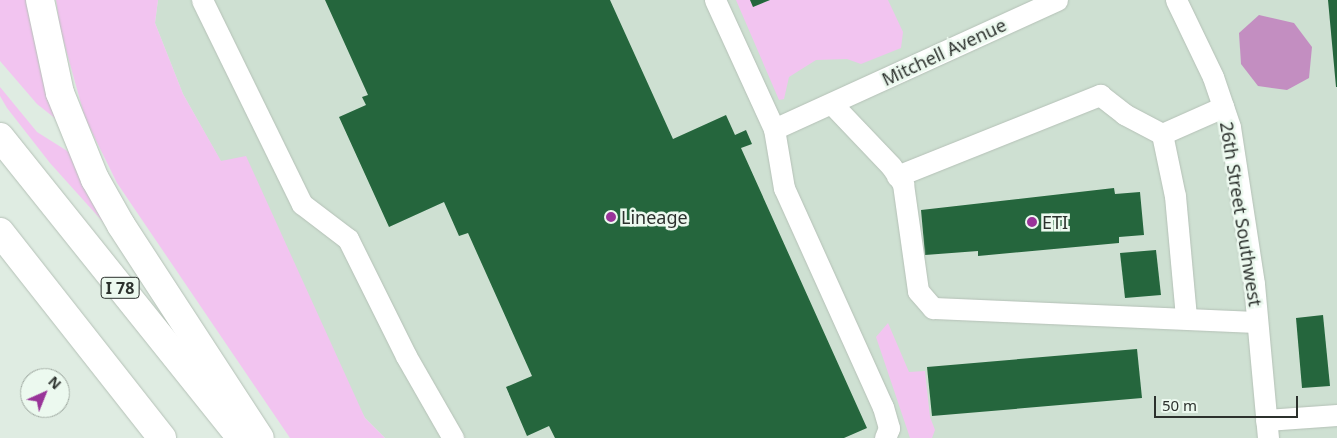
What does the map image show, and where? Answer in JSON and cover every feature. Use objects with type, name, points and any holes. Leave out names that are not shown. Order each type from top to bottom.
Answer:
[{"type":"highway","points":[[40,0],[60,93],[95,179],[121,225],[260,438]]},
{"type":"highway","name":"I 78","points":[[0,137],[241,438]]},
{"type":"highway","points":[[0,232],[162,438]]},
{"type":"highway","points":[[0,260],[107,369]]},
{"type":"street","points":[[202,0],[302,204],[348,239],[406,356],[453,438]]},
{"type":"street","points":[[715,0],[774,130],[784,188],[883,407],[889,428],[886,438]]},
{"type":"street","name":"Mitchell Avenue","points":[[774,130],[1057,0]]},
{"type":"street","name":"26th Street Southwest","points":[[1176,0],[1213,76],[1223,108],[1243,206],[1258,322],[1266,433]]},
{"type":"street","points":[[897,176],[1100,95],[1124,114],[1162,134]]},
{"type":"street","points":[[832,104],[892,166],[902,184],[918,291],[933,308],[1258,322]]},
{"type":"street","points":[[1162,134],[1223,108]]},
{"type":"street","points":[[1162,134],[1175,196],[1186,318]]},
{"type":"street","points":[[1266,433],[1337,415]]},
{"type":"shaded area","points":[[0,0],[28,0],[40,69],[61,123],[37,104],[0,61]]},
{"type":"shaded area","points":[[56,0],[158,0],[155,23],[183,94],[221,161],[246,156],[365,418],[385,438],[290,438],[117,183],[85,118],[60,28]]},
{"type":"shaded area","points":[[158,0],[1337,0],[1337,438],[385,438],[365,418],[183,94],[155,23]]},
{"type":"shaded area","points":[[736,0],[750,0],[753,7],[770,0],[888,0],[903,32],[901,48],[861,64],[847,59],[816,60],[789,77],[784,99],[779,100]]},
{"type":"shaded area","points":[[1259,15],[1294,23],[1312,47],[1309,78],[1287,90],[1258,86],[1241,64],[1239,33]]},
{"type":"shaded area","points":[[0,87],[37,132],[72,154],[121,242],[50,163],[7,108],[0,96]]},
{"type":"shaded area","points":[[888,323],[909,372],[925,371],[930,417],[935,430],[932,438],[910,438],[876,337]]},
{"type":"building","name":"Lineage","points":[[325,0],[610,0],[673,139],[726,115],[735,135],[746,130],[752,144],[741,148],[867,428],[844,438],[555,438],[549,426],[527,436],[506,387],[532,376],[468,233],[459,236],[444,202],[389,227],[339,117],[366,105],[362,97],[368,95]]},
{"type":"building","points":[[750,0],[770,0],[753,7]]},
{"type":"building","points":[[1328,0],[1337,0],[1337,87],[1336,87]]},
{"type":"building","name":"ETI","points":[[1114,188],[1115,194],[1140,192],[1144,235],[1119,237],[1119,243],[978,256],[978,251],[925,255],[921,210]]},
{"type":"building","points":[[1156,250],[1161,295],[1125,298],[1120,253]]},
{"type":"building","points":[[1323,315],[1330,386],[1302,388],[1296,318]]},
{"type":"building","points":[[1137,349],[1142,398],[932,416],[927,367]]},
{"type":"place","name":"Lineage","points":[[611,217]]},
{"type":"place","name":"ETI","points":[[1032,222]]}]
